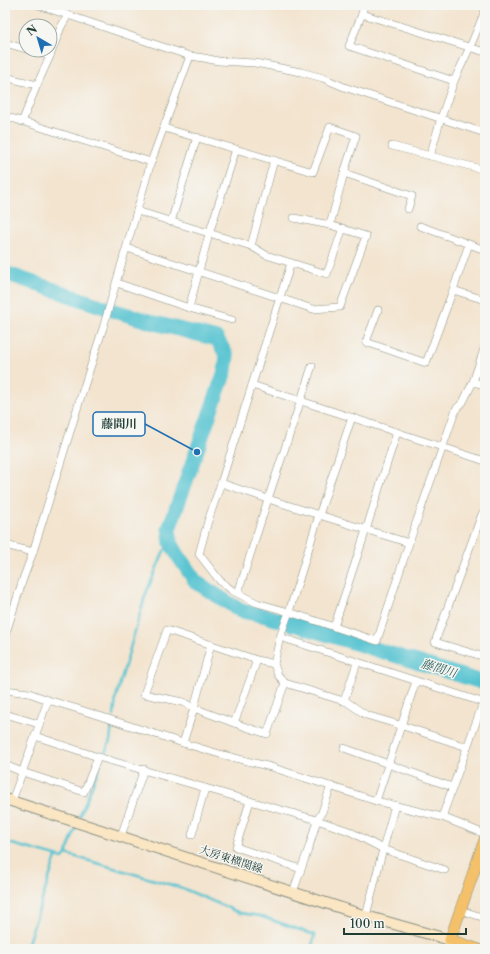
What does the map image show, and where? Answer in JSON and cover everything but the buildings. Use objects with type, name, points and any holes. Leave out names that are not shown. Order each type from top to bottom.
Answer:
[{"type":"main road","name":"大房東横関線","points":[[8,800],[366,916],[448,945]]},
{"type":"main road","points":[[477,949],[448,945],[485,839]]},
{"type":"street","points":[[38,5],[190,56],[218,61],[255,63],[323,78],[344,87],[485,133]]},
{"type":"street","points":[[364,5],[362,14],[349,46],[454,82]]},
{"type":"street","points":[[430,156],[441,118],[454,82],[485,11]]},
{"type":"street","points":[[362,14],[485,52]]},
{"type":"street","points":[[58,35],[68,15]]},
{"type":"street","points":[[5,43],[18,47]]},
{"type":"street","points":[[5,636],[33,552],[79,400],[116,287],[151,162],[190,56]]},
{"type":"street","points":[[22,122],[49,58]]},
{"type":"street","points":[[5,77],[37,85]]},
{"type":"street","points":[[5,116],[151,162]]},
{"type":"street","points":[[164,128],[314,172],[330,127],[356,136],[330,225]]},
{"type":"street","points":[[171,222],[197,138]]},
{"type":"street","points":[[392,146],[485,170]]},
{"type":"street","points":[[189,308],[236,149]]},
{"type":"street","points":[[251,246],[274,160]]},
{"type":"street","points":[[344,173],[412,196],[408,209]]},
{"type":"street","points":[[137,211],[251,246],[266,255],[327,274],[343,228]]},
{"type":"street","points":[[127,248],[313,309],[340,307],[366,236],[343,228],[294,218]]},
{"type":"street","points":[[420,226],[485,250]]},
{"type":"street","points":[[378,310],[366,342],[426,363],[469,244]]},
{"type":"street","points":[[291,263],[208,521],[199,554],[220,581],[234,591],[257,603],[377,641],[409,543],[456,409],[463,402],[473,382],[485,346]]},
{"type":"street","points":[[116,287],[232,320]]},
{"type":"street","points":[[453,290],[485,300]]},
{"type":"street","points":[[238,593],[312,366]]},
{"type":"street","points":[[473,382],[485,385]]},
{"type":"street","points":[[252,385],[485,461]]},
{"type":"street","points":[[352,417],[280,637],[274,664],[278,675],[285,683],[352,704],[366,715],[467,747]]},
{"type":"street","points":[[334,627],[397,432]]},
{"type":"street","points":[[221,483],[409,543]]},
{"type":"street","points":[[485,514],[482,514],[472,539],[435,642],[485,657]]},
{"type":"street","points":[[5,545],[33,552]]},
{"type":"street","points":[[274,664],[257,660],[167,630],[144,694],[183,702],[234,724],[267,734],[285,683]]},
{"type":"street","points":[[280,637],[484,703],[442,817]]},
{"type":"street","points":[[183,743],[211,644]]},
{"type":"street","points":[[234,724],[257,660]]},
{"type":"street","points":[[344,701],[357,662]]},
{"type":"street","points":[[376,801],[400,725],[416,681]]},
{"type":"street","points":[[5,690],[29,693],[183,743],[271,767],[376,801],[442,817],[485,834]]},
{"type":"street","points":[[8,800],[22,772],[48,700]]},
{"type":"street","points":[[5,714],[39,724]]},
{"type":"street","points":[[35,736],[144,770],[317,820],[349,831],[383,849],[445,870]]},
{"type":"street","points":[[344,748],[452,787]]},
{"type":"street","points":[[5,765],[84,792],[98,756]]},
{"type":"street","points":[[121,836],[144,770]]},
{"type":"street","points":[[293,892],[317,820],[322,812],[331,786]]},
{"type":"street","points":[[192,835],[205,788]]},
{"type":"street","points":[[250,801],[236,847],[301,869]]},
{"type":"street","points":[[366,916],[395,806]]},
{"type":"street","points":[[460,910],[485,918]]},
{"type":"waterway","name":"藤間川","points":[[5,273],[118,312],[217,339],[227,356],[225,371],[169,529],[171,543],[196,582],[241,611],[266,616],[300,626],[485,683]]},
{"type":"waterway","points":[[114,716],[116,697],[146,593],[164,551],[171,543]]},
{"type":"waterway","points":[[104,755],[110,741],[112,725]]},
{"type":"waterway","points":[[80,816],[100,765]]},
{"type":"waterway","points":[[66,854],[76,828]]},
{"type":"waterway","points":[[5,842],[63,858],[66,854],[182,888],[240,913],[260,916],[315,935],[311,949]]},
{"type":"waterway","points":[[26,949],[56,857]]},
{"type":"place","name":"藤間川","points":[[197,452]]}]
